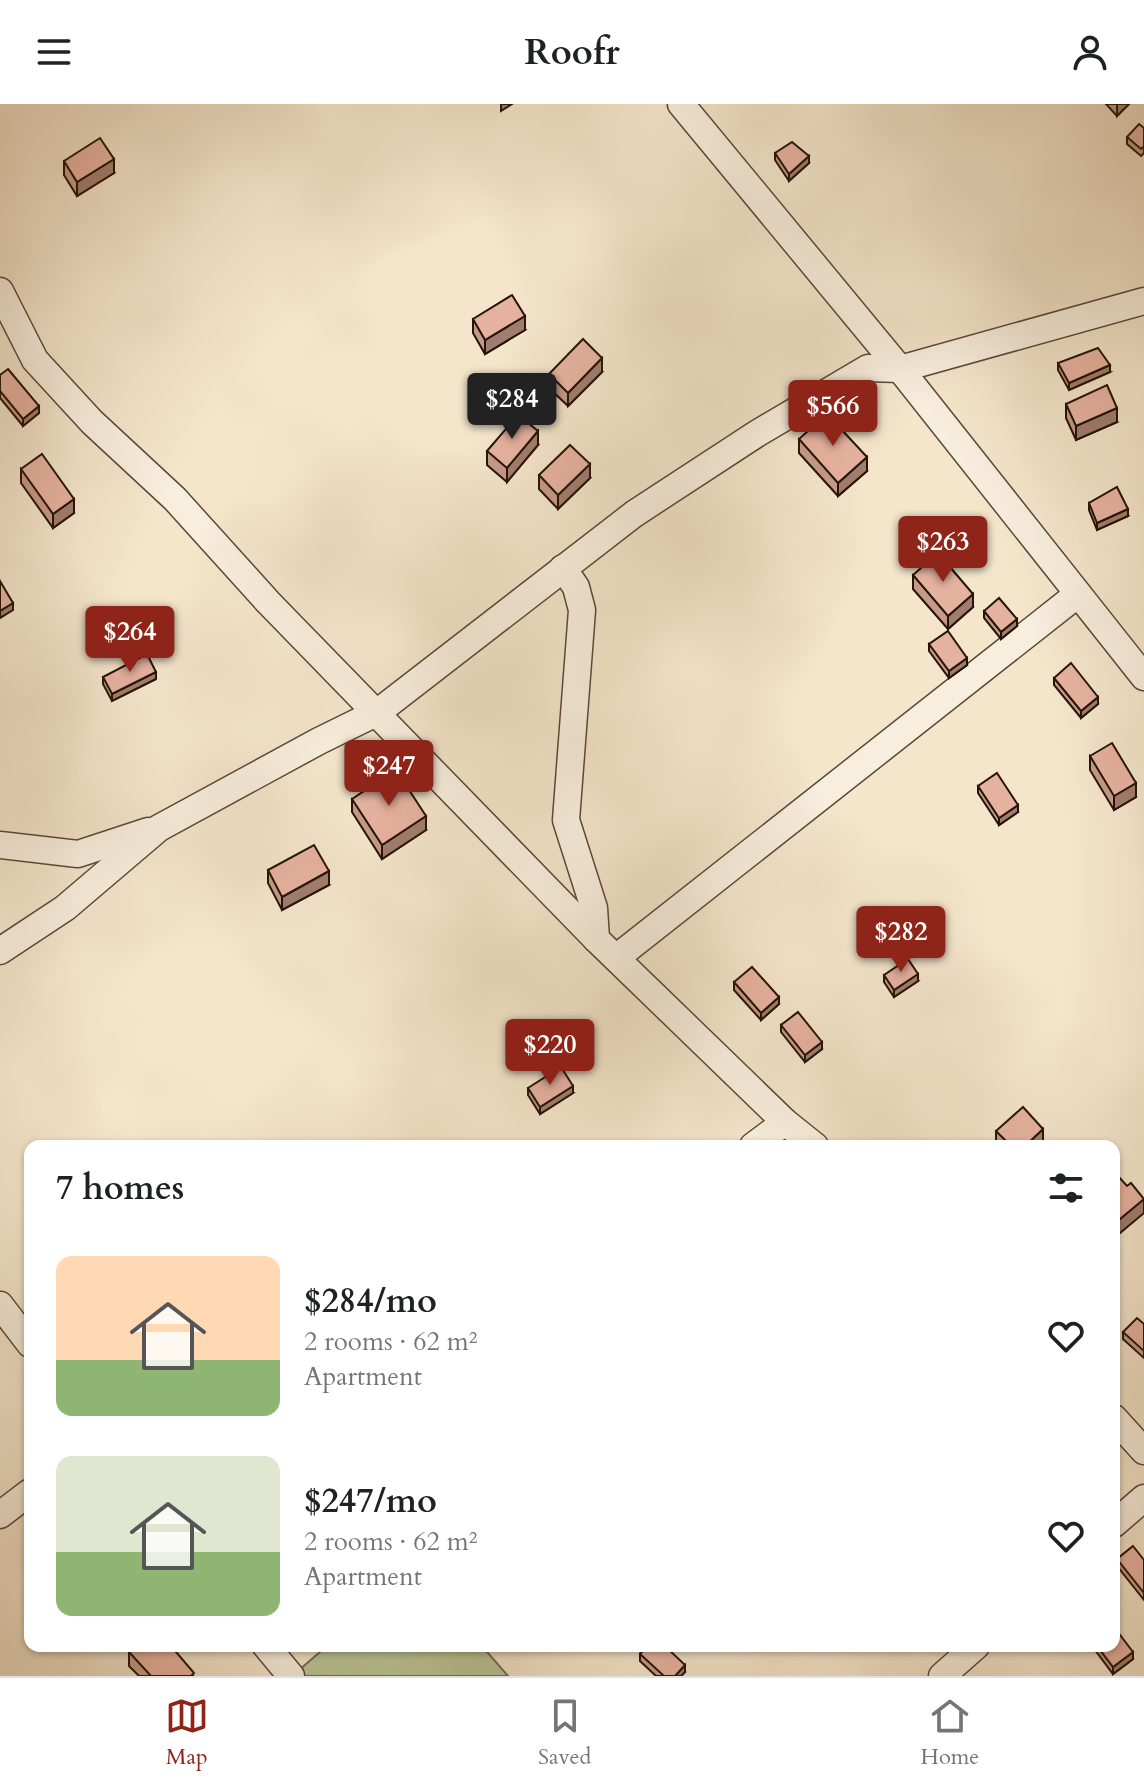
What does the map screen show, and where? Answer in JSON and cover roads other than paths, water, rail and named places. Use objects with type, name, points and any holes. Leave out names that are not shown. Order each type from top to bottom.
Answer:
[{"type":"street","points":[[681,104],[900,369],[1144,677]]},
{"type":"street","points":[[0,291],[35,360],[92,422],[175,499],[268,602],[596,939],[785,1122],[808,1140]]},
{"type":"street","points":[[0,845],[78,854],[159,828],[378,712],[634,514],[758,433],[868,368],[900,369],[1144,301]]},
{"type":"street","points":[[563,568],[576,587],[582,610],[566,820],[594,908],[596,939]]},
{"type":"street","points":[[616,958],[1078,594]]},
{"type":"street","points":[[0,951],[65,908],[159,828]]},
{"type":"street","points":[[761,1140],[785,1122]]},
{"type":"street","points":[[0,1305],[24,1336]]},
{"type":"street","points":[[1120,1425],[1144,1451]]},
{"type":"street","points":[[0,1515],[24,1497]]},
{"type":"street","points":[[1120,1519],[1144,1498]]},
{"type":"street","points":[[271,1652],[291,1676]]},
{"type":"street","points":[[942,1676],[969,1652]]}]
